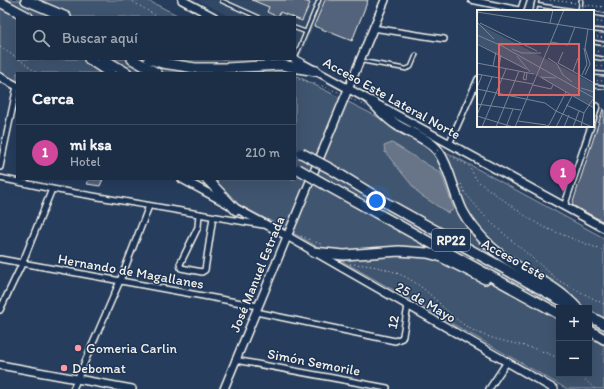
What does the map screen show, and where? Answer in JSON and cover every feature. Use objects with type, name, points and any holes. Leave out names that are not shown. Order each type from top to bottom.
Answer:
[{"type":"highway","points":[[25,0],[53,16]]},
{"type":"highway","points":[[25,0],[64,16]]},
{"type":"highway","points":[[0,2],[26,16]]},
{"type":"highway","points":[[90,60],[108,72]]},
{"type":"highway","points":[[104,60],[125,72]]},
{"type":"highway","points":[[134,60],[155,72]]},
{"type":"highway","points":[[152,60],[195,68],[281,65],[316,71]]},
{"type":"highway","points":[[372,102],[390,120],[436,149],[445,164],[462,210],[473,228],[506,259],[561,292],[574,305]]},
{"type":"highway","name":"Acceso Este","points":[[298,151],[331,169],[388,204],[569,305]]},
{"type":"highway","name":"Acceso Este","points":[[296,168],[556,312]]},
{"type":"highway","points":[[208,180],[236,210]]},
{"type":"highway","points":[[313,252],[344,255],[399,251],[427,253],[439,256],[556,315]]},
{"type":"highway","points":[[592,318],[604,324]]},
{"type":"street","points":[[182,0],[212,16]]},
{"type":"street","name":"José Manuel Estrada","points":[[224,389],[385,0]]},
{"type":"street","points":[[471,0],[520,10],[524,0]]},
{"type":"street","points":[[373,28],[444,39]]},
{"type":"street","name":"Acceso Este Lateral Norte","points":[[296,60],[604,228]]},
{"type":"street","points":[[0,77],[16,85]]},
{"type":"street","points":[[449,144],[477,81]]},
{"type":"street","points":[[0,167],[16,91]]},
{"type":"street","points":[[594,117],[598,106]]},
{"type":"street","points":[[564,207],[591,127]]},
{"type":"street","points":[[0,178],[52,189],[264,225]]},
{"type":"street","name":"25 de Mayo","points":[[184,180],[236,210],[287,236],[554,389]]},
{"type":"street","points":[[0,310],[22,264],[52,189]]},
{"type":"street","points":[[73,389],[120,281],[149,206]]},
{"type":"street","points":[[199,214],[198,227],[180,264],[181,268],[202,272],[205,270],[213,216]]},
{"type":"street","name":"Hernando de Magallanes","points":[[0,259],[120,281],[257,309],[390,340],[398,340]]},
{"type":"street","name":"12","points":[[398,340],[402,338],[403,335],[408,306]]},
{"type":"street","name":"Simón Semorile","points":[[236,360],[387,388]]},
{"type":"street","points":[[489,389],[507,362]]},
{"type":"street","points":[[0,364],[132,389]]},
{"type":"lane","points":[[535,10],[537,0]]},
{"type":"lane","points":[[580,10],[582,0]]},
{"type":"lane","points":[[222,1],[256,16]]},
{"type":"lane","points":[[296,54],[318,1]]},
{"type":"lane","points":[[536,5],[569,10]]},
{"type":"lane","points":[[594,13],[604,15]]},
{"type":"lane","points":[[296,28],[306,32]]},
{"type":"lane","points":[[594,30],[604,31]]},
{"type":"lane","points":[[594,42],[604,44]]},
{"type":"lane","points":[[359,60],[406,69],[411,67],[416,55]]},
{"type":"lane","points":[[594,57],[604,59]]},
{"type":"lane","points":[[594,73],[604,74]]},
{"type":"lane","points":[[594,86],[604,87]]},
{"type":"path","points":[[130,0],[156,16]]},
{"type":"path","points":[[594,21],[604,23]]},
{"type":"path","points":[[594,36],[604,38]]},
{"type":"path","points":[[0,47],[16,57]]},
{"type":"path","points":[[594,51],[604,52]]},
{"type":"path","points":[[21,60],[36,72]]},
{"type":"path","points":[[594,65],[604,66]]},
{"type":"path","points":[[296,78],[338,92]]},
{"type":"path","points":[[594,80],[604,81]]},
{"type":"path","points":[[435,154],[438,148],[443,150]]},
{"type":"path","points":[[450,156],[469,166],[480,183],[535,223],[550,231],[604,250]]},
{"type":"path","points":[[459,180],[465,193],[488,220],[559,281],[604,304]]},
{"type":"path","points":[[362,264],[394,271],[405,276],[426,291],[463,325],[497,340],[542,351],[556,358]]},
{"type":"path","points":[[582,377],[594,389]]},
{"type":"shaded area","points":[[0,0],[147,0],[179,16],[16,16],[16,60],[266,60],[289,72],[16,72],[16,82],[0,73]]},
{"type":"shaded area","points":[[198,0],[324,0],[302,54],[296,52],[296,16],[228,16]]},
{"type":"shaded area","points":[[296,76],[439,148],[604,238],[604,389],[567,389],[295,234],[192,180],[296,180]]},
{"type":"shaded area","points":[[392,143],[441,173],[454,209],[448,213],[419,194],[385,152],[384,146]]},
{"type":"building","points":[[252,0],[305,0],[304,1],[310,3],[302,21],[296,19],[296,16],[290,16],[280,12],[278,16],[276,16],[267,12],[269,7]]},
{"type":"building","points":[[325,0],[368,0],[352,41],[314,26]]},
{"type":"building","points":[[604,109],[604,222],[572,205]]},
{"type":"building","points":[[89,180],[103,180],[100,186],[87,184]]},
{"type":"place","name":"mi ksa","points":[[563,192]]},
{"type":"place","name":"Gomeria Carlin","points":[[78,348]]},
{"type":"place","name":"Debomat","points":[[64,368]]}]
